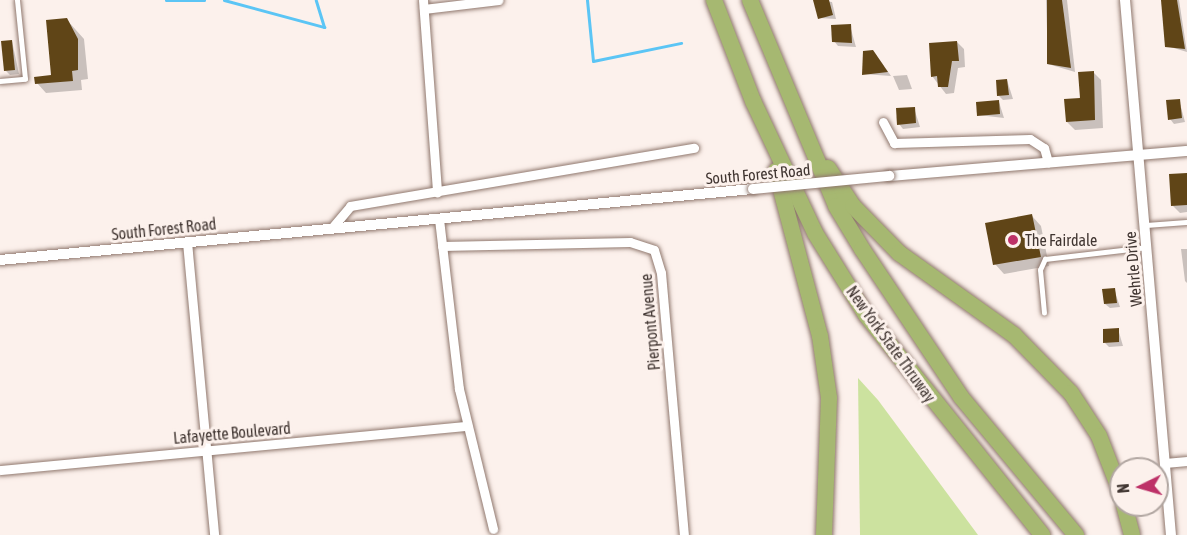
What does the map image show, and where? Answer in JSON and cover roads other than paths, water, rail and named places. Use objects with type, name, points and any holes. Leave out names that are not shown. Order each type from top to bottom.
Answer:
[{"type":"highway","name":"New York State Thruway","points":[[714,0],[753,101],[816,233],[866,315],[1042,535]]},
{"type":"highway","name":"New York State Thruway","points":[[750,0],[836,206],[926,348],[1076,535]]},
{"type":"highway","points":[[753,101],[798,236],[820,336],[829,398],[824,535]]},
{"type":"highway","points":[[804,132],[854,206],[883,237],[1014,335],[1071,393],[1099,436],[1109,462]]},
{"type":"highway","points":[[1127,517],[1132,535]]},
{"type":"street","points":[[438,192],[424,4],[498,0]]},
{"type":"street","name":"Wehrle Drive","points":[[1125,0],[1164,457]]},
{"type":"street","points":[[883,122],[894,143],[1030,139],[1044,148],[1048,162]]},
{"type":"street","name":"South Forest Road","points":[[331,229],[350,207],[694,147]]},
{"type":"street","name":"South Forest Road","points":[[0,260],[889,176],[1187,151]]},
{"type":"street","points":[[439,219],[466,426],[494,529]]},
{"type":"street","points":[[187,242],[213,535]]},
{"type":"street","name":"Pierpont Avenue","points":[[442,246],[630,242],[654,250],[661,273],[684,535]]},
{"type":"street","name":"Lafayette Boulevard","points":[[0,470],[466,426]]},
{"type":"street","points":[[1169,463],[1187,461]]},
{"type":"street","name":"Wehrle Drive","points":[[1169,511],[1171,535]]},
{"type":"lane","points":[[0,81],[25,79],[17,0]]},
{"type":"lane","points":[[1145,225],[1187,222]]},
{"type":"lane","points":[[1044,313],[1040,270],[1045,259],[1147,247]]},
{"type":"waterway","points":[[166,0],[204,0]]},
{"type":"waterway","points":[[224,0],[324,27],[316,0]]},
{"type":"waterway","points":[[587,0],[593,61],[681,43]]},
{"type":"place","name":"The Fairdale","points":[[1013,240]]}]
